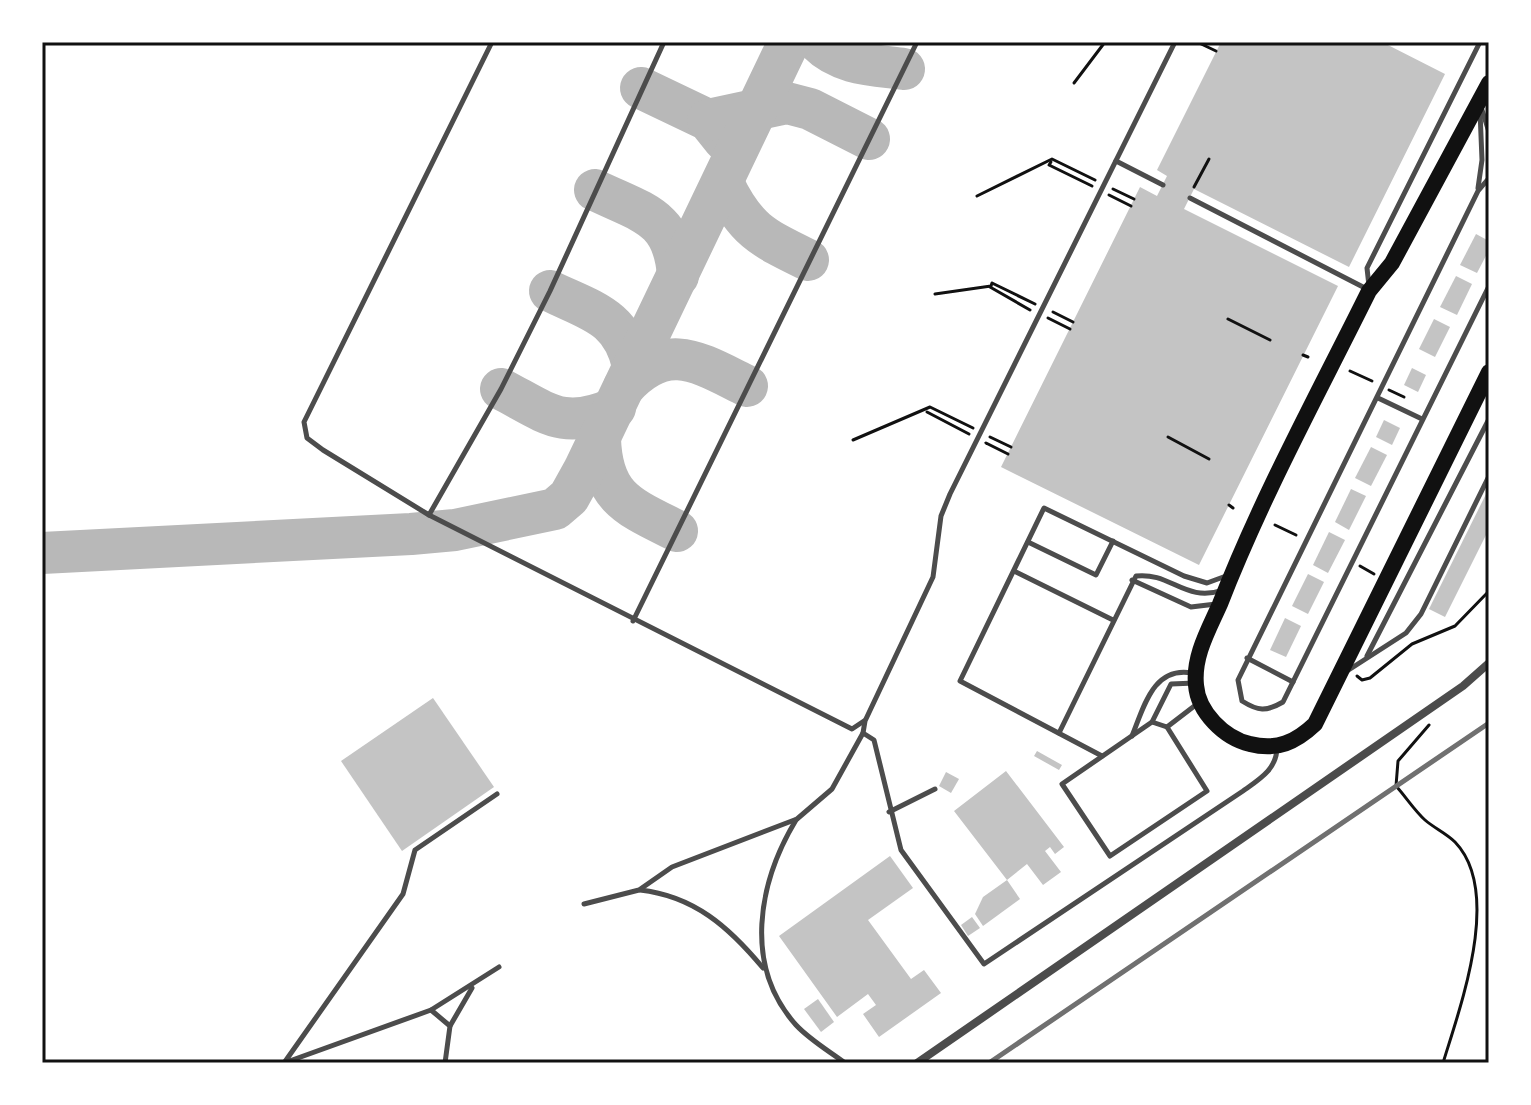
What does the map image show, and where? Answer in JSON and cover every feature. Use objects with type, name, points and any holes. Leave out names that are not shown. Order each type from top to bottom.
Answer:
[{"type":"main road","points":[[1489,83],[1392,263],[1369,291],[1225,589],[1204,641],[1196,679],[1201,703],[1222,730],[1240,742],[1277,746],[1298,740],[1315,724],[1346,675],[1385,580],[1489,372]]},
{"type":"street","points":[[917,1063],[1463,686],[1489,663]]},
{"type":"lane","points":[[492,42],[304,422],[307,438],[429,515],[633,621],[852,729],[865,721]]},
{"type":"lane","points":[[429,515],[501,389],[550,291],[664,42]]},
{"type":"lane","points":[[633,621],[917,42]]},
{"type":"lane","points":[[764,968],[760,934],[767,884],[780,847],[797,819],[832,789],[863,733],[865,721],[933,577],[941,516],[950,494],[1175,42]]},
{"type":"lane","points":[[1369,291],[1367,268],[1480,42]]},
{"type":"lane","points":[[1484,97],[1489,132]]},
{"type":"lane","points":[[1478,191],[1484,97]]},
{"type":"lane","points":[[1116,161],[1163,185]]},
{"type":"lane","points":[[1489,178],[1478,191],[1247,658],[1238,680],[1242,701],[1257,710],[1269,710],[1283,702],[1489,286]]},
{"type":"lane","points":[[1190,198],[1369,291]]},
{"type":"lane","points":[[1378,398],[1422,419]]},
{"type":"lane","points":[[1367,656],[1489,419]]},
{"type":"lane","points":[[1346,675],[1367,656],[1406,633],[1421,614],[1489,476]]},
{"type":"lane","points":[[1102,756],[960,681],[1044,508],[1196,581],[1217,581],[1225,589]]},
{"type":"lane","points":[[1028,542],[1096,575],[1113,541]]},
{"type":"lane","points":[[1014,571],[1113,620]]},
{"type":"lane","points":[[1059,733],[1132,580],[1151,574],[1197,595],[1225,589]]},
{"type":"lane","points":[[1132,580],[1191,607],[1225,589]]},
{"type":"lane","points":[[1247,658],[1293,682]]},
{"type":"lane","points":[[1131,737],[1159,680],[1174,671],[1196,679]]},
{"type":"lane","points":[[1152,722],[1167,727],[1207,791],[1110,856],[1062,784],[1152,722],[1171,684],[1196,679]]},
{"type":"lane","points":[[1167,727],[1186,709],[1201,703]]},
{"type":"lane","points":[[863,733],[874,740],[889,812],[901,850],[984,964],[1243,791],[1276,762],[1277,746]]},
{"type":"lane","points":[[889,812],[935,789]]},
{"type":"lane","points":[[284,1063],[403,894],[415,850],[497,794]]},
{"type":"lane","points":[[584,904],[639,890],[672,867],[797,819]]},
{"type":"lane","points":[[639,890],[670,894],[705,912],[746,947],[764,968],[782,1007],[798,1027],[845,1063]]},
{"type":"lane","points":[[284,1063],[431,1010],[472,988],[499,967]]},
{"type":"lane","points":[[445,1063],[450,1026],[472,988]]},
{"type":"lane","points":[[431,1010],[450,1026]]},
{"type":"path","points":[[1074,83],[1105,42]]},
{"type":"path","points":[[1197,42],[1216,51]]},
{"type":"path","points":[[977,196],[1052,159],[1134,199]]},
{"type":"path","points":[[1194,187],[1209,159]]},
{"type":"path","points":[[1051,162],[1049,165],[1131,206]]},
{"type":"path","points":[[935,294],[991,286],[992,283],[1073,322]]},
{"type":"path","points":[[991,286],[989,289],[1070,329]]},
{"type":"path","points":[[1228,319],[1270,340]]},
{"type":"path","points":[[853,440],[930,407],[1011,447]]},
{"type":"path","points":[[928,410],[927,414],[1008,454]]},
{"type":"path","points":[[1168,437],[1209,459]]},
{"type":"path","points":[[1352,562],[1385,580]]},
{"type":"path","points":[[1346,675],[1362,680],[1412,644],[1455,626],[1489,591]]},
{"type":"path","points":[[1435,718],[1398,761],[1396,786],[1424,819],[1456,843],[1470,868],[1476,902],[1475,941],[1443,1063]]},
{"type":"building","points":[[1221,42],[1382,42],[1445,74],[1349,267],[1194,189],[1184,209],[1338,286],[1199,565],[1001,467],[1140,187],[1157,196],[1167,176],[1157,170]]},
{"type":"building","points":[[1476,234],[1489,241],[1489,250],[1477,273],[1460,265]]},
{"type":"building","points":[[1456,276],[1472,284],[1457,315],[1440,307]]},
{"type":"building","points":[[1434,319],[1450,327],[1435,357],[1419,349]]},
{"type":"building","points":[[1412,368],[1426,375],[1418,392],[1404,385]]},
{"type":"building","points":[[1384,420],[1400,428],[1392,445],[1376,437]]},
{"type":"building","points":[[1371,447],[1387,455],[1371,486],[1355,478]]},
{"type":"building","points":[[1489,488],[1489,529],[1445,617],[1429,609]]},
{"type":"building","points":[[1351,489],[1366,496],[1349,530],[1335,522]]},
{"type":"building","points":[[1329,532],[1345,540],[1328,573],[1313,565]]},
{"type":"building","points":[[1308,574],[1324,582],[1308,614],[1292,606]]},
{"type":"building","points":[[1285,618],[1301,626],[1286,657],[1270,650]]},
{"type":"building","points":[[433,698],[494,787],[402,851],[341,761]]},
{"type":"building","points":[[1037,751],[1062,765],[1059,770],[1034,756]]},
{"type":"building","points":[[1006,771],[1064,847],[1055,854],[1050,847],[1045,851],[1061,872],[1043,885],[1027,864],[1007,880],[954,811]]},
{"type":"building","points":[[946,772],[959,779],[951,793],[939,786]]},
{"type":"building","points":[[890,856],[913,888],[868,920],[911,979],[924,970],[941,993],[879,1037],[863,1014],[876,1005],[868,994],[837,1017],[779,936]]},
{"type":"building","points":[[1007,880],[1020,899],[983,926],[975,914],[983,897]]},
{"type":"building","points":[[972,917],[980,928],[968,936],[961,925]]},
{"type":"building","points":[[818,999],[834,1022],[821,1032],[804,1009]]},
{"type":"taxiway","points":[[42,553],[411,534],[455,530],[555,509],[569,497],[584,470],[789,42]]},
{"type":"taxiway","points":[[818,42],[847,60],[904,69]]},
{"type":"taxiway","points":[[641,88],[708,120],[724,140]]},
{"type":"taxiway","points":[[708,120],[787,103],[810,109],[869,139]]},
{"type":"taxiway","points":[[723,183],[739,212],[757,231],[808,260]]},
{"type":"taxiway","points":[[595,190],[641,211],[662,228],[670,240],[678,276]]},
{"type":"taxiway","points":[[550,291],[591,310],[613,326],[628,349],[633,366]]},
{"type":"taxiway","points":[[624,387],[640,372],[669,360],[698,363],[747,386]]},
{"type":"taxiway","points":[[501,389],[556,416],[582,418],[615,408]]},
{"type":"taxiway","points":[[600,439],[606,475],[621,498],[645,515],[677,531]]},
{"type":"railway","points":[[989,1063],[1489,723]]}]
